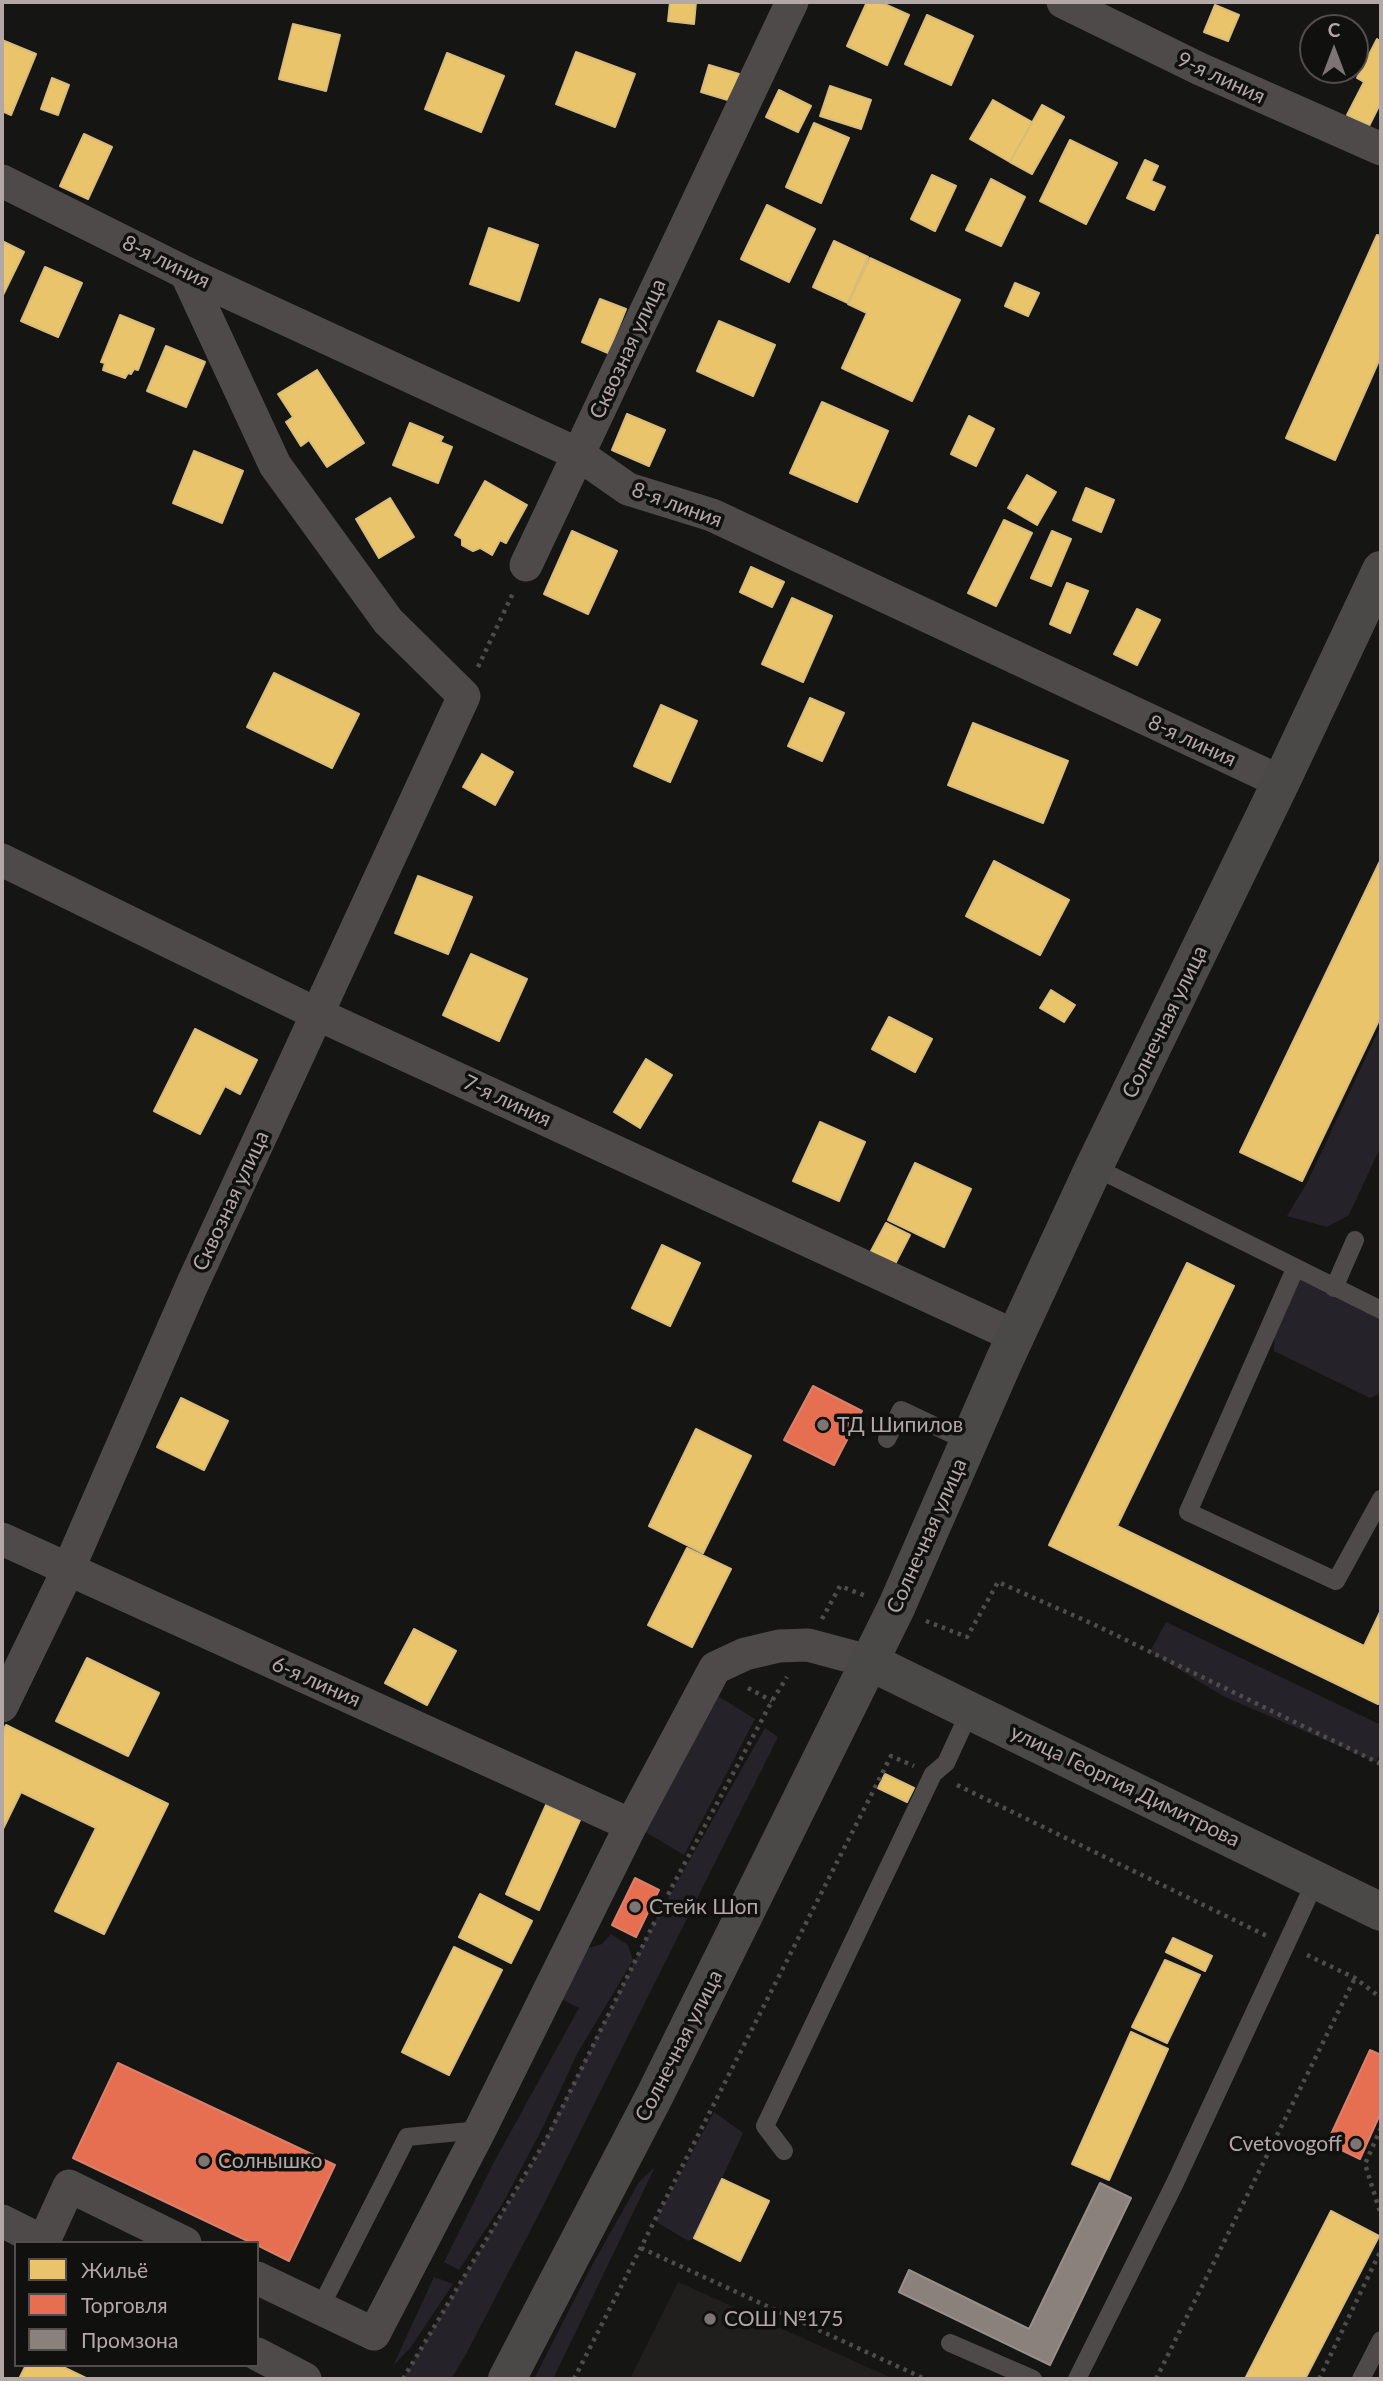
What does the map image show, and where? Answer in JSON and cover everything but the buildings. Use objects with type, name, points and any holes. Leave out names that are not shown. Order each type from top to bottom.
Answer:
[{"type":"main road","name":"Солнечная улица","points":[[507,2379],[655,2095],[896,1608],[1015,1336],[1381,570]]},
{"type":"main road","name":"улица Георгия Димитрова","points":[[868,1661],[1316,1880],[1380,1908]]},
{"type":"street","name":"Сквозная улица","points":[[526,565],[792,2]]},
{"type":"street","name":"9-я линия","points":[[1063,2],[1199,69],[1381,149]]},
{"type":"street","name":"8-я линия","points":[[2,181],[186,273],[578,454],[628,489],[712,515],[1281,782]]},
{"type":"street","points":[[186,273],[275,465],[388,621],[464,696]]},
{"type":"street","name":"Сквозная улица","points":[[2,1706],[68,1570],[192,1285],[464,696]]},
{"type":"street","name":"7-я линия","points":[[2,860],[317,1014],[1015,1336]]},
{"type":"street","name":"6-я линия","points":[[2,1539],[631,1825]]},
{"type":"street","points":[[259,2279],[374,2334],[480,2130],[631,1825],[715,1668],[745,1654],[779,1646],[808,1645],[868,1661]]},
{"type":"street","points":[[45,2241],[69,2186],[181,2241]]},
{"type":"street","points":[[2,2221],[43,2241]]},
{"type":"street","points":[[259,2355],[305,2379]]},
{"type":"lane","points":[[1094,1167],[1334,1289],[1381,1310]]},
{"type":"lane","points":[[1334,1289],[1355,1240]]},
{"type":"lane","points":[[1295,1269],[1188,1512],[1336,1581],[1381,1499]]},
{"type":"lane","points":[[887,1439],[901,1410],[969,1442]]},
{"type":"lane","points":[[785,2151],[765,2126],[933,1774],[946,1763],[970,1711]]},
{"type":"lane","points":[[1077,2379],[1174,2185],[1316,1880]]},
{"type":"lane","points":[[320,2308],[407,2137],[480,2130]]},
{"type":"lane","points":[[1361,2379],[1381,2340]]},
{"type":"lane","points":[[950,2343],[1032,2379]]},
{"type":"path","points":[[464,696],[526,565]]},
{"type":"path","points":[[953,1633],[967,1637],[998,1582],[1093,1624],[1381,1765]]},
{"type":"path","points":[[404,2379],[547,2138],[672,1887],[772,1701]]},
{"type":"path","points":[[574,2379],[891,1756],[1355,1978],[1381,1998]]},
{"type":"path","points":[[1156,2379],[1355,1978]]},
{"type":"path","points":[[1381,2127],[1365,2164],[1381,2215]]},
{"type":"path","points":[[641,2248],[925,2379]]},
{"type":"path","points":[[1319,2379],[1381,2250]]},
{"type":"shaded area","points":[[1381,1025],[1381,1146],[1349,1215],[1327,1227],[1287,1216],[1308,1181]]},
{"type":"shaded area","points":[[1295,1269],[1376,1308],[1381,1320],[1381,1393],[1370,1398],[1274,1351],[1275,1314]]},
{"type":"shaded area","points":[[1166,1622],[1381,1725],[1381,1750],[1376,1762],[1225,1697],[1150,1652]]},
{"type":"shaded area","points":[[710,1691],[755,1719],[684,1855],[642,1830]]},
{"type":"shaded area","points":[[765,1728],[778,1737],[465,2356],[451,2379],[403,2379],[539,2152],[655,1921]]},
{"type":"shaded area","points":[[611,1934],[628,1945],[633,1960],[577,2054],[503,2203],[459,2270],[444,2262],[494,2162],[579,2008],[559,1998],[585,1949],[602,1944]]},
{"type":"shaded area","points":[[714,2112],[743,2133],[694,2238],[688,2241],[655,2221]]},
{"type":"shaded area","points":[[655,2167],[553,2379],[534,2379],[590,2269],[639,2182]]},
{"type":"shaded area","points":[[434,2277],[453,2284],[411,2347],[393,2366]]},
{"type":"shaded area","name":"СОШ №175","points":[[678,2282],[894,2379],[630,2379]]},
{"type":"place","name":"ТД Шипилов","points":[[823,1425]]},
{"type":"place","name":"Стейк Шоп","points":[[635,1907]]},
{"type":"place","name":"Cvetovogoff","points":[[1356,2144]]},
{"type":"place","name":"Солнышко","points":[[204,2161]]},
{"type":"place","name":"СОШ №175","points":[[710,2319]]}]
